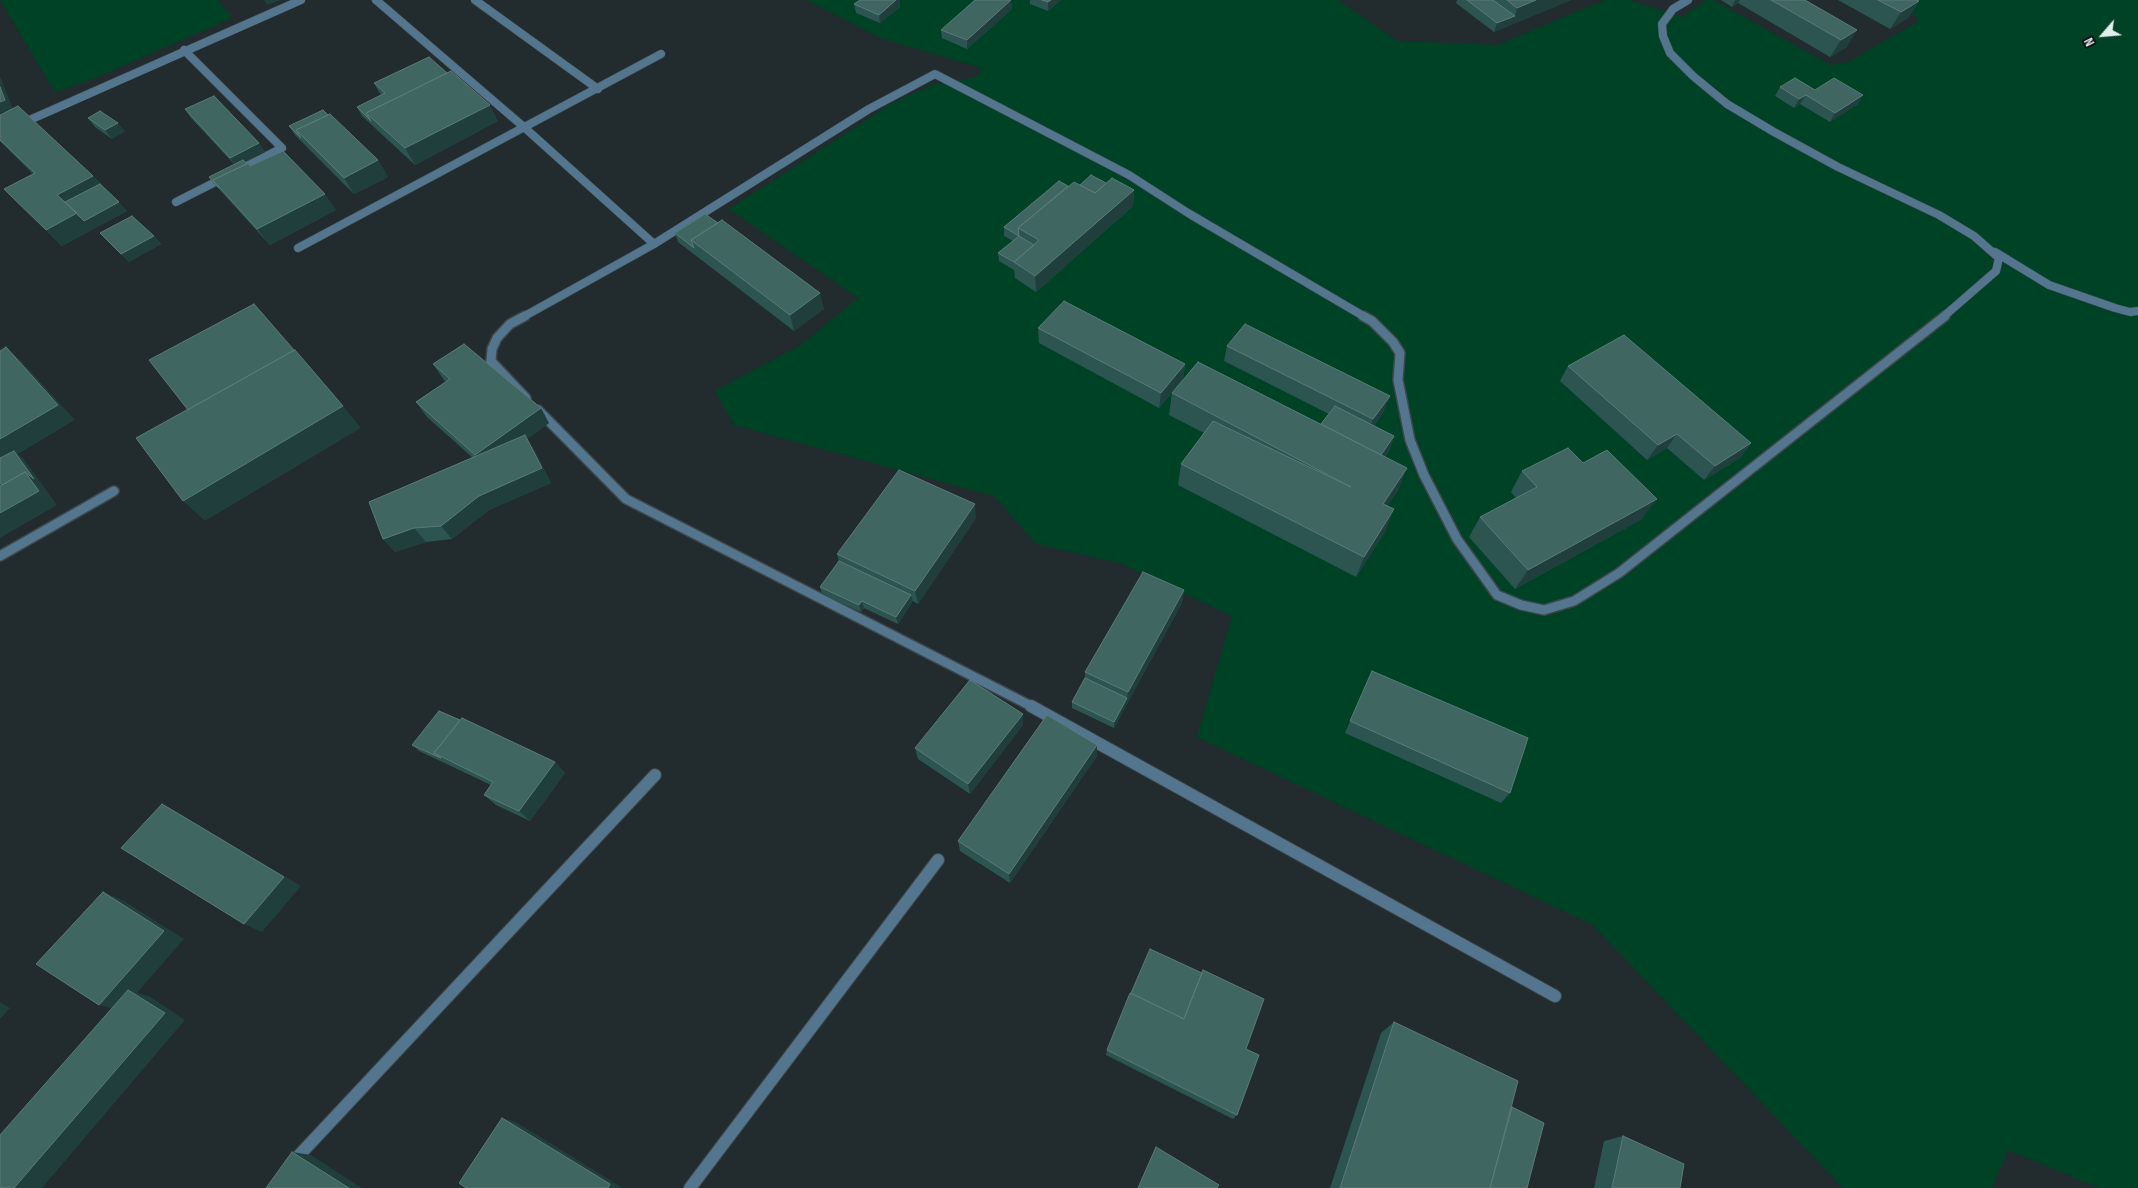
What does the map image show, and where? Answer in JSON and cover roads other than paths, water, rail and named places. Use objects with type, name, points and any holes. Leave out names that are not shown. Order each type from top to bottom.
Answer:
[{"type":"street","points":[[0,133],[184,50],[301,0]]},
{"type":"street","points":[[376,0],[525,128],[654,244]]},
{"type":"street","points":[[475,0],[598,89]]},
{"type":"street","points":[[1555,996],[1049,715],[626,499],[491,361],[492,348],[497,338],[510,324],[654,244],[869,109],[935,74],[1129,175],[1188,213],[1372,321],[1393,342],[1400,353],[1398,380],[1410,440],[1424,475],[1458,539],[1481,575],[1497,595],[1520,605],[1544,610],[1574,601],[1619,573],[1968,297],[1996,271],[1999,258],[1974,236],[1939,214],[1838,168],[1774,132],[1727,104],[1693,76],[1670,53],[1663,36],[1662,24],[1673,9],[1688,0]]},
{"type":"street","points":[[176,202],[282,148],[184,50]]},
{"type":"street","points":[[298,248],[661,54]]},
{"type":"street","points":[[1984,244],[2049,285],[2125,311],[2138,311]]},
{"type":"street","points":[[0,556],[114,491]]},
{"type":"street","points":[[282,1174],[655,775]]},
{"type":"street","points":[[690,1188],[938,860]]}]
